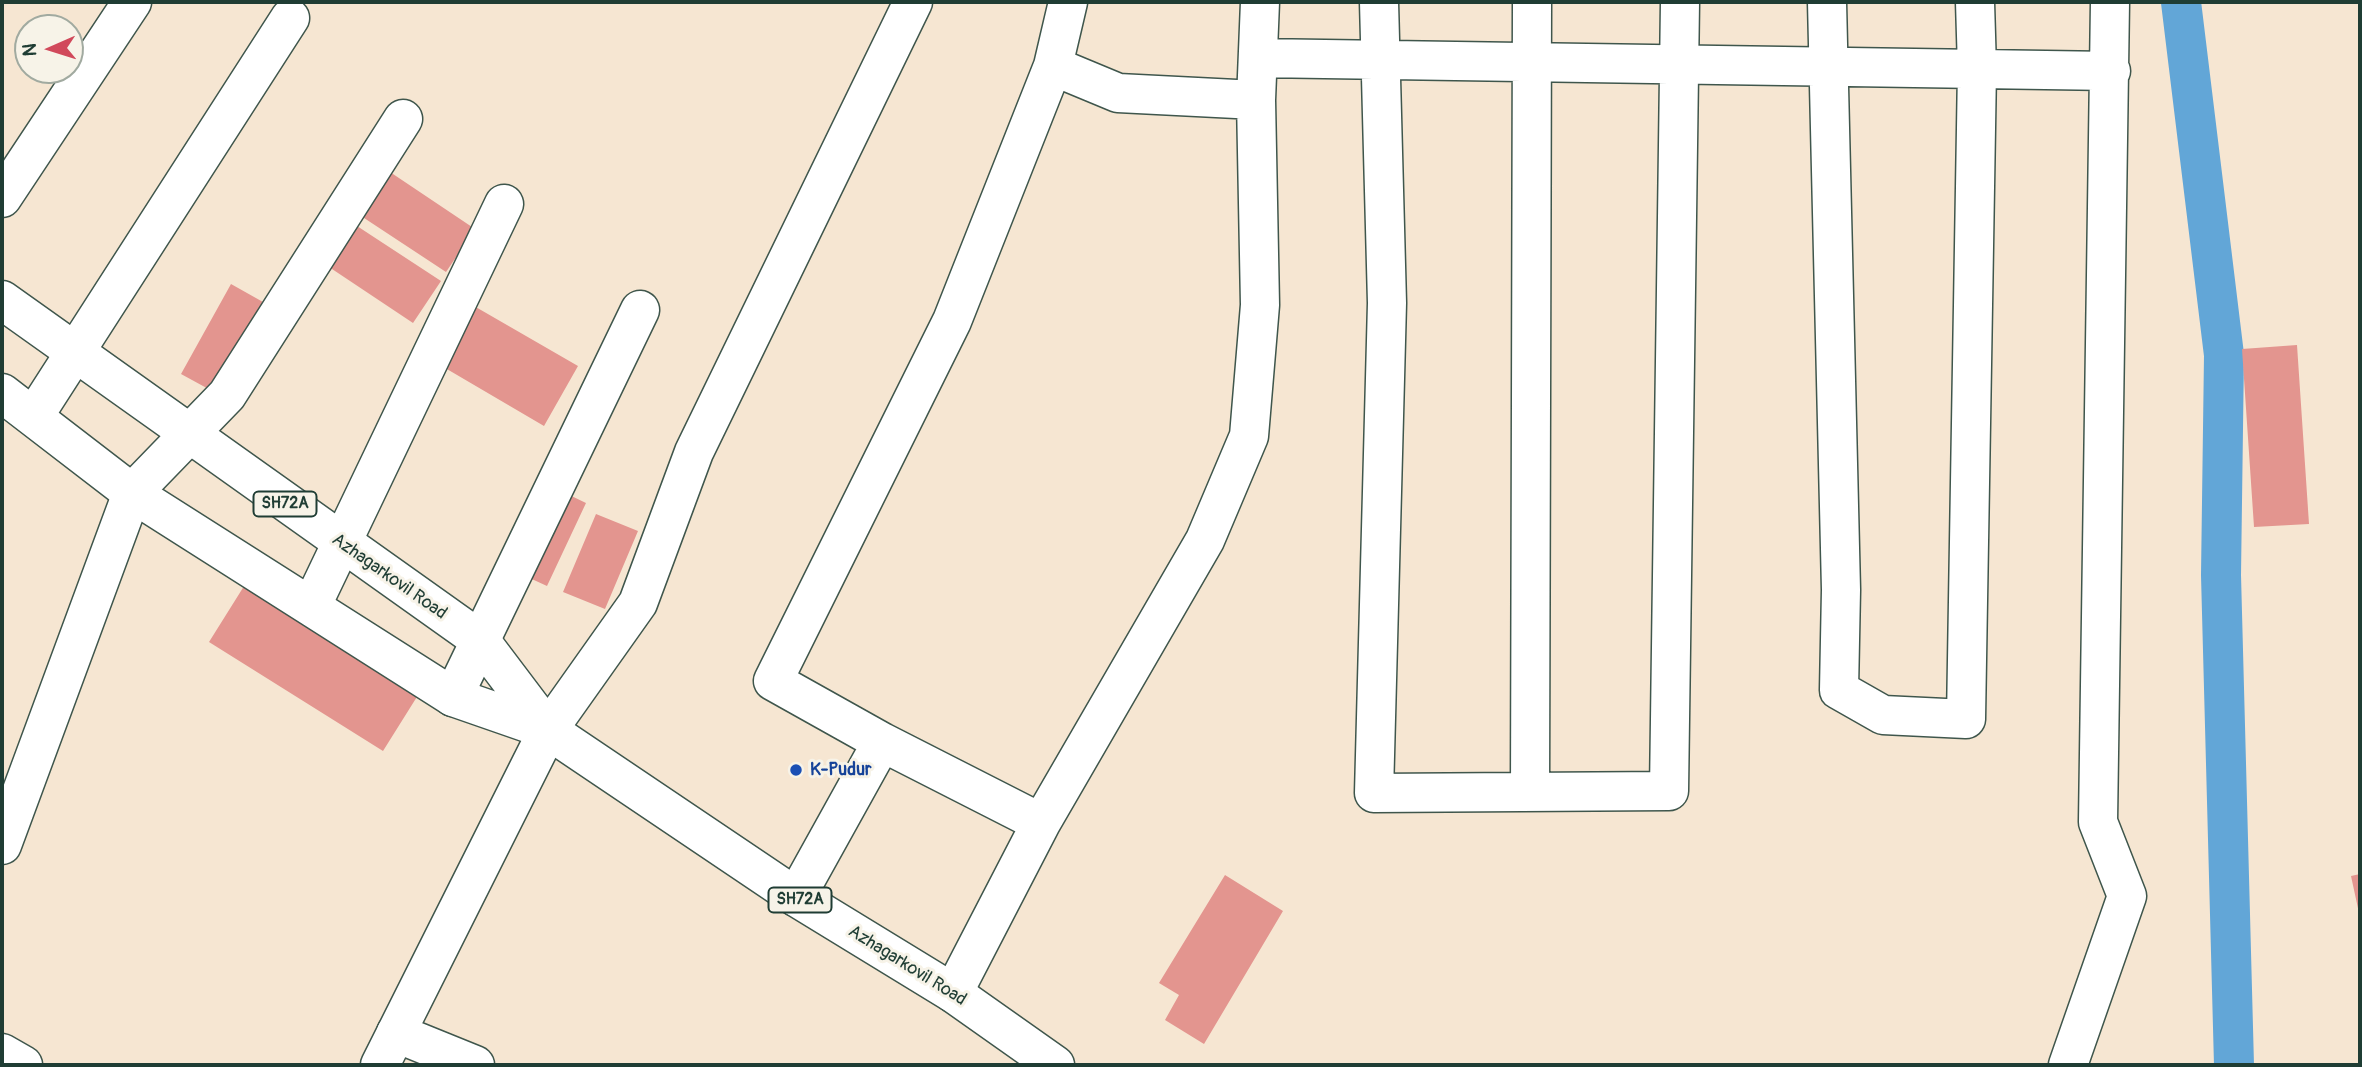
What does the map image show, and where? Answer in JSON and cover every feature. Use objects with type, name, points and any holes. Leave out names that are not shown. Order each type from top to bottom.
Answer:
[{"type":"street","points":[[2,198],[132,2]]},
{"type":"street","points":[[475,1065],[388,1049],[548,730],[638,603],[694,452],[913,2]]},
{"type":"street","points":[[1041,823],[882,742],[773,681],[952,321],[1053,65],[1068,2]]},
{"type":"street","points":[[953,993],[1041,823],[1205,540],[1249,436],[1260,304],[1256,100],[1260,2]]},
{"type":"street","points":[[1379,2],[1387,303],[1374,793],[1670,792],[1680,2]]},
{"type":"street","points":[[1530,792],[1532,2]]},
{"type":"street","points":[[1827,2],[1841,590],[1839,690],[1882,715],[1966,719],[1977,69],[1975,2]]},
{"type":"street","points":[[2068,1065],[2127,895],[2098,822],[2110,2]]},
{"type":"street","points":[[34,416],[290,18]]},
{"type":"street","points":[[1259,58],[1379,62],[2111,71]]},
{"type":"street","points":[[1053,65],[1118,93],[1256,100]]},
{"type":"street","points":[[2,845],[132,493],[227,395],[403,119]]},
{"type":"street","points":[[312,605],[504,204]]},
{"type":"street","name":"Azhagarkovil Road","points":[[2,300],[341,544],[480,640],[548,730]]},
{"type":"street","points":[[453,697],[640,310]]},
{"type":"street","name":"Azhagarkovil Road","points":[[2,393],[132,493],[453,697],[548,730],[796,897],[953,993],[1055,1065]]},
{"type":"street","points":[[796,897],[882,742]]},
{"type":"street","points":[[2,1053],[23,1065]]},
{"type":"building","points":[[387,170],[475,229],[446,272],[358,214]]},
{"type":"building","points":[[357,226],[441,281],[413,323],[329,267]]},
{"type":"building","points":[[231,284],[263,302],[214,392],[181,374]]},
{"type":"building","points":[[474,306],[578,366],[544,426],[440,365]]},
{"type":"building","points":[[2297,345],[2309,524],[2254,527],[2242,349]]},
{"type":"building","points":[[561,491],[586,503],[547,586],[523,575]]},
{"type":"building","points":[[596,514],[638,531],[605,609],[563,592]]},
{"type":"building","points":[[251,575],[425,684],[383,751],[209,642]]},
{"type":"building","points":[[2360,874],[2360,913],[2359,913],[2351,876]]},
{"type":"building","points":[[1225,875],[1283,911],[1204,1044],[1165,1020],[1179,995],[1159,983]]},
{"type":"waterway","points":[[2181,2],[2224,355],[2221,575],[2234,1065]]},
{"type":"place","name":"K-Pudur","points":[[796,770]]}]
